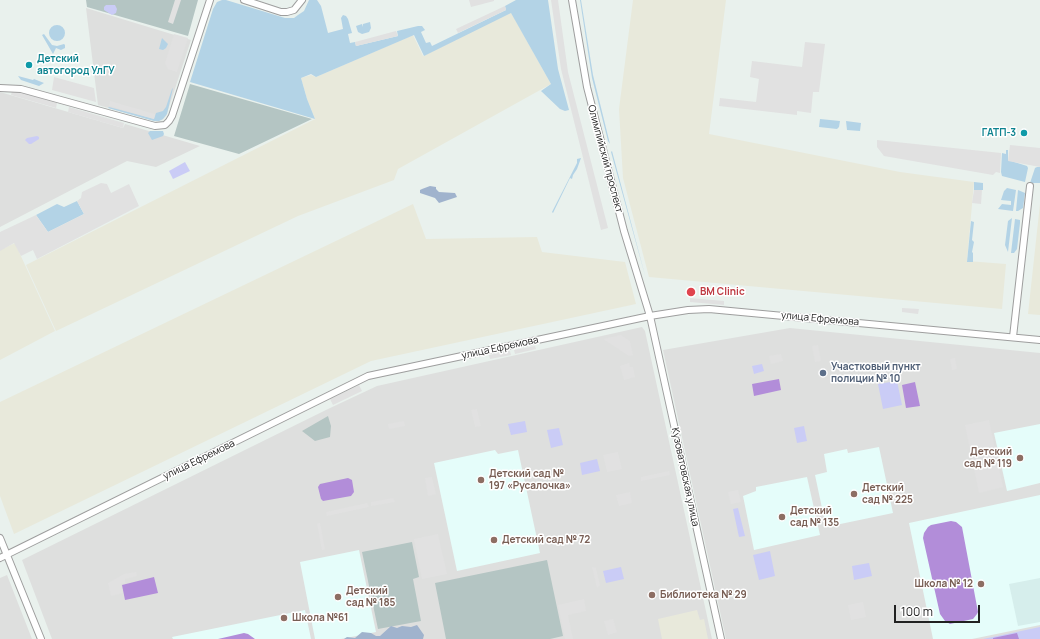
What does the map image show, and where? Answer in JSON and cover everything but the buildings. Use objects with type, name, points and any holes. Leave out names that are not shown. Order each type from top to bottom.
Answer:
[{"type":"street","points":[[0,88],[21,89],[154,126],[165,125],[170,121],[172,116],[210,0]]},
{"type":"street","points":[[244,0],[280,12],[287,12],[294,10],[302,0]]},
{"type":"street","name":"Олимпийский проспект","points":[[572,0],[581,61],[592,111],[624,231],[650,316]]},
{"type":"street","points":[[1013,337],[1030,186]]},
{"type":"street","name":"улица Ефремова","points":[[0,558],[368,376],[650,316],[709,308],[1040,340]]},
{"type":"street","name":"Кузоватовская улица","points":[[650,316],[721,639]]},
{"type":"street","points":[[0,538],[41,639]]},
{"type":"shaded area","points":[[86,0],[198,0],[188,36],[87,7]]},
{"type":"shaded area","points":[[175,0],[181,0],[173,24],[168,22]]},
{"type":"shaded area","points":[[222,0],[285,18],[294,18],[304,11],[309,0],[317,0],[321,6],[328,33],[343,29],[341,18],[343,15],[346,16],[352,33],[348,34],[350,43],[355,42],[356,46],[398,36],[397,31],[422,26],[425,30],[421,32],[426,43],[430,42],[432,46],[506,10],[505,6],[516,0],[548,0],[558,69],[569,110],[565,111],[560,109],[541,91],[551,84],[511,13],[424,56],[414,35],[316,77],[311,74],[301,78],[315,119],[190,82],[213,9],[217,2]]},
{"type":"shaded area","points":[[469,0],[494,0],[494,1],[471,7]]},
{"type":"shaded area","points":[[551,0],[558,0],[568,72],[608,228],[601,230],[561,69]]},
{"type":"shaded area","points":[[580,0],[593,75],[610,144],[592,78]]},
{"type":"shaded area","points":[[633,0],[726,0],[709,134],[900,172],[974,182],[967,261],[1006,264],[1002,309],[649,277],[623,178],[619,109]]},
{"type":"shaded area","points":[[106,5],[115,5],[117,9],[116,13],[112,15],[104,10]]},
{"type":"shaded area","points":[[505,6],[506,10],[458,33],[456,29]]},
{"type":"shaded area","points":[[86,8],[191,40],[166,116],[162,120],[155,121],[98,105]]},
{"type":"shaded area","points":[[511,12],[551,84],[398,169],[394,180],[298,216],[56,331],[26,265],[315,119],[301,78],[311,75],[316,77],[413,35],[423,56]]},
{"type":"shaded area","points":[[370,22],[371,28],[369,32],[362,34],[358,32],[356,26],[362,24],[363,27],[363,24]]},
{"type":"shaded area","points":[[54,25],[60,25],[65,30],[63,39],[60,41],[54,41],[49,36],[49,30]]},
{"type":"shaded area","points":[[396,31],[398,36],[356,46],[355,42]]},
{"type":"shaded area","points":[[44,34],[52,45],[57,46],[64,44],[65,48],[61,50],[56,48],[53,54],[42,35]]},
{"type":"shaded area","points":[[174,34],[188,38],[177,72],[168,69],[165,63]]},
{"type":"shaded area","points":[[162,38],[168,44],[163,50],[159,49]]},
{"type":"shaded area","points":[[805,42],[825,44],[819,92],[813,92],[811,113],[797,111],[797,115],[719,106],[720,98],[756,102],[759,79],[750,77],[752,61],[802,67]]},
{"type":"shaded area","points":[[18,76],[34,79],[44,83],[39,86],[21,80]]},
{"type":"shaded area","points":[[54,77],[94,88],[96,102],[52,90]]},
{"type":"shaded area","points":[[190,84],[312,119],[239,154],[174,136]]},
{"type":"shaded area","points":[[173,88],[167,114],[159,121],[154,121],[108,108],[109,107],[154,119],[156,113],[163,111],[166,107]]},
{"type":"shaded area","points":[[12,91],[57,103],[56,108],[11,95]]},
{"type":"shaded area","points":[[0,92],[123,128],[125,124],[200,146],[156,167],[127,161],[0,227]]},
{"type":"shaded area","points":[[110,101],[155,114],[154,119],[109,106]]},
{"type":"shaded area","points":[[69,107],[124,123],[123,128],[68,112]]},
{"type":"shaded area","points":[[820,119],[840,121],[839,127],[837,129],[819,127]]},
{"type":"shaded area","points":[[846,121],[861,123],[860,131],[847,130]]},
{"type":"shaded area","points":[[150,131],[163,131],[164,134],[163,136],[152,140],[148,133]]},
{"type":"shaded area","points":[[37,136],[39,139],[31,144],[25,140],[27,138]]},
{"type":"shaded area","points":[[877,140],[1001,153],[1000,173],[996,172],[993,175],[884,156],[877,147]]},
{"type":"shaded area","points":[[1010,145],[1040,148],[1040,167],[1008,161]]},
{"type":"shaded area","points":[[1006,150],[1008,150],[1008,160],[1027,166],[1028,168],[1025,182],[1002,176],[1002,153],[1006,154]]},
{"type":"shaded area","points":[[612,151],[646,279],[611,152]]},
{"type":"shaded area","points":[[581,158],[572,179],[570,178],[553,213],[552,212],[577,163],[577,159]]},
{"type":"shaded area","points":[[185,162],[190,171],[173,179],[169,171]]},
{"type":"shaded area","points":[[1040,167],[1040,183],[1030,183],[1035,168]]},
{"type":"shaded area","points":[[974,182],[983,183],[983,190],[974,190]]},
{"type":"shaded area","points":[[101,183],[107,184],[111,193],[129,184],[139,206],[37,259],[33,250],[21,256],[14,243],[0,251],[0,232],[36,215],[48,232],[84,214],[77,201],[81,198],[82,192]]},
{"type":"shaded area","points":[[430,186],[436,187],[439,192],[455,193],[457,197],[439,203],[435,198],[420,193],[420,190]]},
{"type":"shaded area","points":[[1007,188],[1016,190],[1013,211],[998,209],[1002,204],[1011,205],[1011,201],[1001,200],[1004,191]]},
{"type":"shaded area","points":[[974,190],[982,190],[981,204],[972,203]]},
{"type":"shaded area","points":[[1018,190],[1025,193],[1023,208],[1016,211]]},
{"type":"shaded area","points":[[77,201],[84,214],[48,232],[36,215],[57,204],[64,207]]},
{"type":"shaded area","points":[[413,204],[426,239],[537,237],[542,252],[625,262],[636,304],[371,361],[14,534],[0,496],[0,402]]},
{"type":"shaded area","points":[[1040,204],[1040,315],[1028,314]]},
{"type":"shaded area","points":[[1012,218],[1008,252],[1005,245],[1008,221]]},
{"type":"shaded area","points":[[1015,219],[1020,220],[1017,249],[1014,253],[1011,253]]},
{"type":"shaded area","points":[[971,221],[974,222],[972,240],[974,242],[972,252],[973,262],[967,262]]},
{"type":"shaded area","points":[[15,243],[55,331],[0,360],[0,250]]},
{"type":"shaded area","points":[[690,298],[724,301],[724,305],[690,302]]},
{"type":"shaded area","points":[[902,308],[919,309],[918,314],[902,312]]},
{"type":"shaded area","points":[[642,327],[645,331],[712,639],[52,639],[22,560],[377,386]]},
{"type":"shaded area","points":[[790,328],[1040,353],[1040,639],[726,639],[663,350]]},
{"type":"shaded area","points":[[621,335],[630,341],[633,355],[629,356],[603,339]]},
{"type":"shaded area","points":[[818,345],[821,361],[815,362],[812,346]]},
{"type":"shaded area","points":[[535,346],[536,349],[515,354],[514,350]]},
{"type":"shaded area","points":[[510,351],[511,355],[490,359],[489,355]]},
{"type":"shaded area","points":[[781,354],[783,361],[771,364],[769,356]]},
{"type":"shaded area","points":[[955,358],[957,369],[952,370],[950,359]]},
{"type":"shaded area","points":[[629,363],[630,367],[633,367],[635,377],[624,380],[620,366]]},
{"type":"shaded area","points":[[762,364],[764,371],[754,374],[752,366]]},
{"type":"shaded area","points":[[779,379],[781,390],[754,396],[752,384]]},
{"type":"shaded area","points":[[897,381],[902,405],[883,409],[878,384]]},
{"type":"shaded area","points":[[915,382],[920,406],[906,408],[902,385]]},
{"type":"shaded area","points":[[359,385],[362,391],[333,405],[330,399]]},
{"type":"shaded area","points":[[477,409],[481,426],[475,427],[471,410]]},
{"type":"shaded area","points":[[328,416],[331,426],[330,437],[315,441],[302,431]]},
{"type":"shaded area","points":[[989,420],[1003,487],[979,493],[965,425]]},
{"type":"shaded area","points":[[404,421],[405,426],[389,429],[388,424]]},
{"type":"shaded area","points":[[525,421],[527,432],[511,435],[508,424]]},
{"type":"shaded area","name":"Детский сад № 119","points":[[1040,424],[1040,483],[1007,491],[994,433]]},
{"type":"shaded area","points":[[804,426],[807,441],[797,443],[794,428]]},
{"type":"shaded area","points":[[559,428],[563,445],[551,448],[547,430]]},
{"type":"shaded area","name":"Детский сад № 225","points":[[879,447],[893,513],[826,527],[815,475],[827,472],[824,454],[847,449],[848,453]]},
{"type":"shaded area","points":[[495,450],[498,454],[518,450],[540,553],[457,571],[434,463]]},
{"type":"shaded area","points":[[618,452],[622,469],[607,472],[603,455]]},
{"type":"shaded area","points":[[597,459],[600,471],[582,475],[580,463]]},
{"type":"shaded area","points":[[669,471],[670,475],[641,481],[641,477]]},
{"type":"shaded area","points":[[432,477],[436,494],[428,496],[425,478]]},
{"type":"shaded area","name":"Детский сад № 135","points":[[807,477],[820,535],[754,550],[743,496],[756,491],[756,487]]},
{"type":"shaded area","points":[[348,478],[352,480],[354,492],[351,496],[323,501],[321,499],[318,487],[320,484]]},
{"type":"shaded area","points":[[738,490],[741,502],[731,504],[728,492]]},
{"type":"shaded area","points":[[630,492],[632,503],[619,506],[616,495]]},
{"type":"shaded area","name":"Школа № 12","points":[[1040,495],[1040,625],[972,639],[933,639],[909,523]]},
{"type":"shaded area","points":[[393,498],[395,502],[371,506],[371,502]]},
{"type":"shaded area","points":[[367,503],[369,507],[327,516],[326,512]]},
{"type":"shaded area","points":[[738,508],[745,536],[739,537],[733,509]]},
{"type":"shaded area","points":[[951,521],[956,522],[962,527],[978,612],[973,619],[950,624],[945,621],[940,614],[923,538],[924,533],[931,525]]},
{"type":"shaded area","points":[[320,523],[325,549],[322,550],[317,524]]},
{"type":"shaded area","points":[[438,534],[447,574],[422,579],[414,539]]},
{"type":"shaded area","points":[[412,542],[419,577],[413,579],[421,621],[378,629],[362,552]]},
{"type":"shaded area","name":"Детский сад № 185","points":[[359,550],[376,632],[341,639],[315,639],[300,562]]},
{"type":"shaded area","points":[[770,551],[775,576],[759,580],[753,555]]},
{"type":"shaded area","points":[[547,560],[563,636],[550,639],[446,639],[435,583]]},
{"type":"shaded area","points":[[869,563],[872,576],[854,580],[852,566]]},
{"type":"shaded area","points":[[592,567],[596,568],[600,585],[597,588]]},
{"type":"shaded area","points":[[621,567],[624,579],[606,583],[603,571]]},
{"type":"shaded area","points":[[136,572],[137,576],[125,579],[125,583],[121,584],[123,593],[111,596],[108,583],[124,574]]},
{"type":"shaded area","points":[[7,575],[32,639],[0,639],[0,578]]},
{"type":"shaded area","points":[[154,577],[158,593],[125,600],[122,585]]},
{"type":"shaded area","points":[[1040,578],[1040,622],[1018,626],[1009,584]]},
{"type":"shaded area","points":[[584,599],[586,611],[568,615],[573,639],[565,639],[558,605]]},
{"type":"shaded area","points":[[863,602],[866,617],[851,620],[848,605]]},
{"type":"shaded area","name":"Школа №61","points":[[305,610],[311,639],[173,639],[172,637]]},
{"type":"shaded area","points":[[697,610],[700,620],[704,619],[708,639],[662,639],[658,619]]},
{"type":"shaded area","points":[[613,619],[617,632],[608,635],[604,621]]},
{"type":"shaded area","points":[[417,625],[424,635],[423,639],[344,639],[347,637],[355,638],[362,632],[380,636],[391,626],[397,628],[402,626],[411,627]]},
{"type":"shaded area","points":[[1040,627],[1040,639],[983,639]]},
{"type":"shaded area","points":[[244,633],[255,639],[218,639]]},
{"type":"shaded area","points":[[1017,633],[1019,639],[993,639],[993,638]]},
{"type":"place","name":"Детский автогород УлГУ","points":[[29,65]]},
{"type":"place","name":"ГАТП-3","points":[[1024,133]]},
{"type":"place","name":"BM Clinic","points":[[691,292]]},
{"type":"place","name":"Участковый пункт полиции № 10","points":[[823,373]]},
{"type":"place","name":"Детский сад № 119","points":[[1020,458]]},
{"type":"place","name":"Детский сад № 197 «Русалочка»","points":[[481,480]]},
{"type":"place","name":"Детский сад № 225","points":[[854,494]]},
{"type":"place","name":"Детский сад № 135","points":[[782,517]]},
{"type":"place","name":"Детский сад № 72","points":[[494,540]]},
{"type":"place","name":"Школа № 12","points":[[981,584]]},
{"type":"place","name":"Библиотека № 29","points":[[652,595]]},
{"type":"place","name":"Детский сад № 185","points":[[338,597]]},
{"type":"place","name":"Школа №61","points":[[284,618]]}]
